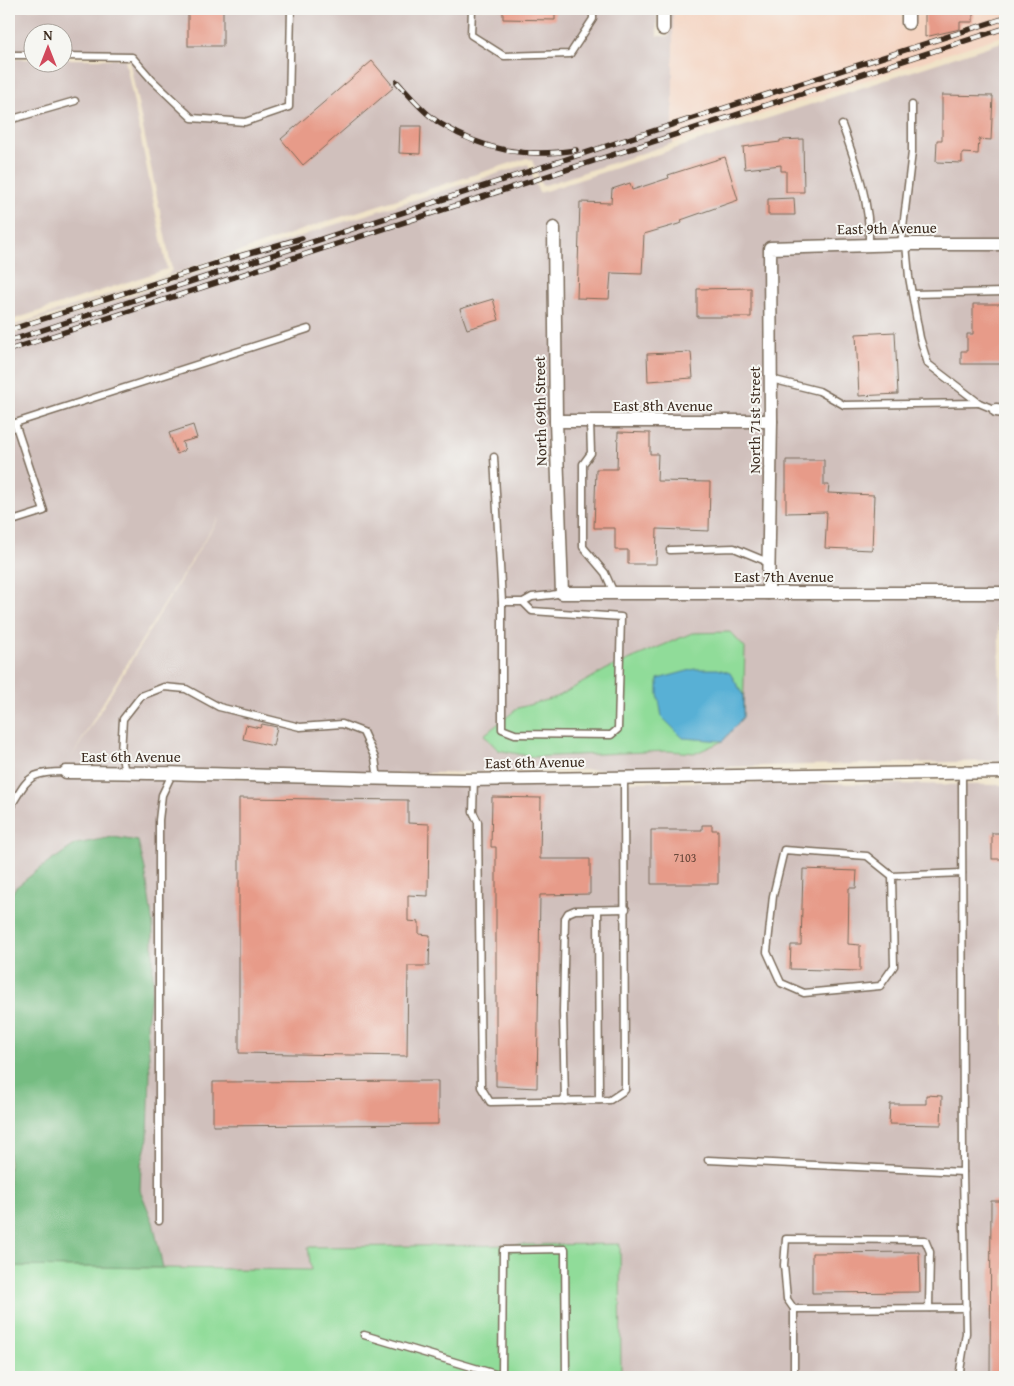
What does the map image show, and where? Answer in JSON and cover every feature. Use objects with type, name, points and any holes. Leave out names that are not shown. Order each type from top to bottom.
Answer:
[{"type":"street","points":[[663,9],[663,30]]},
{"type":"street","points":[[908,9],[908,23]]},
{"type":"street","name":"North 69th Street","points":[[554,228],[556,421],[562,593]]},
{"type":"street","name":"East 9th Avenue","points":[[770,248],[904,244],[1005,244]]},
{"type":"street","name":"North 71st Street","points":[[768,593],[771,421],[770,248]]},
{"type":"street","name":"East 8th Avenue","points":[[556,421],[771,421]]},
{"type":"street","name":"East 7th Avenue","points":[[562,593],[1005,593]]},
{"type":"street","name":"East 6th Avenue","points":[[66,772],[173,772],[378,780],[474,780],[1005,772]]},
{"type":"lane","points":[[72,56],[132,57],[152,80],[192,118],[245,122],[289,107],[291,9]]},
{"type":"lane","points":[[472,9],[471,35],[504,56],[570,54],[593,19],[593,9]]},
{"type":"lane","points":[[9,55],[22,55]]},
{"type":"lane","points":[[9,120],[75,101]]},
{"type":"lane","points":[[912,105],[912,152],[904,244],[920,338],[928,364],[979,403],[1000,411]]},
{"type":"lane","points":[[842,125],[856,161],[870,230],[869,245]]},
{"type":"lane","points":[[912,294],[1005,292]]},
{"type":"lane","points":[[9,522],[44,511],[12,424],[308,329]]},
{"type":"lane","points":[[771,379],[819,391],[844,406],[979,403]]},
{"type":"lane","points":[[590,421],[591,453],[583,464],[583,547],[605,573],[614,593]]},
{"type":"lane","points":[[494,456],[502,602],[502,729],[515,734],[610,735],[618,729],[621,617],[532,611],[523,602]]},
{"type":"lane","points":[[670,550],[734,548],[769,562]]},
{"type":"lane","points":[[502,602],[523,602],[532,596],[562,593]]},
{"type":"lane","points":[[1005,593],[1005,633]]},
{"type":"lane","points":[[125,772],[121,754],[123,719],[142,696],[164,687],[186,689],[219,707],[300,727],[342,724],[363,732],[375,758],[378,780]]},
{"type":"lane","points":[[9,809],[31,777],[45,772],[66,772]]},
{"type":"lane","points":[[159,1221],[159,820],[162,795],[173,772]]},
{"type":"lane","points":[[960,1377],[966,1333],[963,1172],[962,772]]},
{"type":"lane","points":[[474,780],[473,812],[478,822],[481,1087],[490,1102],[565,1102],[610,1100],[625,1090],[626,909],[624,777]]},
{"type":"lane","points":[[892,876],[894,966],[880,986],[804,992],[781,983],[767,952],[773,896],[784,850],[867,856],[892,876],[962,873]]},
{"type":"lane","points":[[565,1102],[563,1012],[565,918],[568,912],[575,910],[626,909]]},
{"type":"lane","points":[[598,910],[599,1100]]},
{"type":"lane","points":[[708,1160],[963,1172]]},
{"type":"lane","points":[[794,1377],[794,1309],[786,1299],[784,1265],[786,1238],[925,1240],[930,1252],[929,1308]]},
{"type":"lane","points":[[364,1336],[502,1376],[567,1377],[565,1249],[503,1250],[502,1376]]},
{"type":"lane","points":[[794,1309],[966,1308]]},
{"type":"shaded area","points":[[9,9],[657,9],[657,36],[669,36],[669,9],[673,9],[673,143],[542,186],[532,160],[527,158],[322,223],[9,329],[9,327],[168,275],[172,270],[128,54],[72,53],[72,22],[22,22],[22,53],[9,53]]},
{"type":"shaded area","points":[[673,9],[902,9],[903,30],[914,30],[914,9],[1005,9],[1005,35],[673,143]]},
{"type":"shaded area","points":[[1005,41],[1005,583],[998,584],[1001,761],[192,778],[1005,785],[1005,1377],[9,1377],[9,335],[86,311],[324,228],[528,164],[539,193]],"holes":[[[218,519],[72,757],[102,704]]]},
{"type":"shaded area","points":[[9,59],[22,59],[22,72],[72,72],[72,59],[125,59],[167,269],[9,321]]},
{"type":"green space","points":[[730,632],[745,648],[743,717],[723,741],[696,753],[667,751],[533,757],[498,750],[484,735],[518,708],[557,697],[607,669],[692,633]]},
{"type":"green space","points":[[113,837],[138,841],[145,869],[153,926],[153,981],[147,1023],[150,1073],[148,1138],[141,1165],[140,1190],[153,1222],[163,1268],[9,1266],[9,900],[15,888],[76,844]]},
{"type":"green space","points":[[620,1244],[621,1377],[9,1377],[9,1266],[311,1270],[308,1247]]},
{"type":"water","points":[[695,669],[718,669],[730,673],[743,695],[743,717],[723,741],[683,738],[662,717],[658,694],[658,679]]},
{"type":"building","points":[[188,9],[223,9],[223,46],[188,46]]},
{"type":"building","points":[[503,9],[555,9],[555,20],[503,19]]},
{"type":"building","points":[[925,9],[973,9],[973,22],[960,22],[960,29],[925,37]]},
{"type":"building","points":[[372,61],[394,87],[303,165],[281,139]]},
{"type":"building","points":[[942,95],[993,96],[991,140],[979,139],[978,154],[962,153],[962,163],[936,162],[937,140],[942,140]]},
{"type":"building","points":[[400,126],[421,126],[420,154],[399,153]]},
{"type":"building","points":[[803,139],[804,192],[786,192],[786,171],[781,171],[781,165],[745,169],[743,147],[780,142],[780,140]]},
{"type":"building","points":[[725,157],[738,200],[681,220],[682,223],[644,234],[642,274],[611,273],[609,299],[577,298],[580,202],[611,203],[612,189],[630,183],[632,190],[669,178],[668,175]]},
{"type":"building","points":[[794,198],[795,215],[768,215],[768,199]]},
{"type":"building","points":[[751,288],[751,317],[697,317],[697,289]]},
{"type":"building","points":[[493,299],[499,320],[467,329],[460,309]]},
{"type":"building","points":[[973,304],[1005,304],[1005,364],[961,364],[961,351],[967,351],[967,334],[973,334]]},
{"type":"building","points":[[895,332],[898,394],[859,396],[856,334]]},
{"type":"building","points":[[691,352],[693,378],[648,381],[647,354]]},
{"type":"building","points":[[193,425],[197,438],[182,442],[185,450],[177,454],[169,433]]},
{"type":"building","points":[[618,432],[650,433],[650,454],[658,454],[657,481],[710,482],[709,531],[657,529],[656,564],[628,564],[628,550],[615,550],[615,528],[594,528],[596,469],[617,469]]},
{"type":"building","points":[[786,460],[824,460],[824,485],[829,485],[828,493],[874,495],[872,550],[825,548],[827,512],[786,513]]},
{"type":"building","points":[[262,724],[277,727],[273,746],[243,739],[246,725],[260,728]]},
{"type":"building","points":[[492,797],[541,798],[540,859],[590,859],[590,894],[540,895],[537,1088],[496,1086],[496,847],[491,847]]},
{"type":"building","points":[[239,798],[408,800],[408,823],[429,824],[428,896],[408,895],[408,921],[419,922],[419,934],[430,935],[429,966],[408,966],[407,1056],[239,1053]]},
{"type":"building","points":[[702,825],[712,825],[712,830],[718,830],[718,884],[651,884],[651,830],[702,830]]},
{"type":"building","points":[[992,833],[1005,833],[1005,859],[992,859]]},
{"type":"building","points":[[803,869],[857,871],[856,888],[849,888],[848,944],[860,945],[860,971],[790,969],[791,945],[801,945]]},
{"type":"building","points":[[438,1081],[438,1124],[213,1126],[213,1082]]},
{"type":"building","points":[[926,1095],[942,1096],[941,1125],[889,1124],[890,1104],[926,1104]]},
{"type":"building","points":[[991,1201],[1005,1201],[1005,1377],[990,1377]]},
{"type":"building","points":[[919,1252],[920,1292],[812,1293],[812,1253]]},
{"type":"railway","points":[[9,341],[1005,18]]},
{"type":"railway","points":[[9,350],[1005,28]]},
{"type":"railway","points":[[397,82],[435,120],[474,141],[506,150],[523,152],[540,153],[576,150]]},
{"type":"railway","points":[[9,330],[236,257],[302,238]]}]
